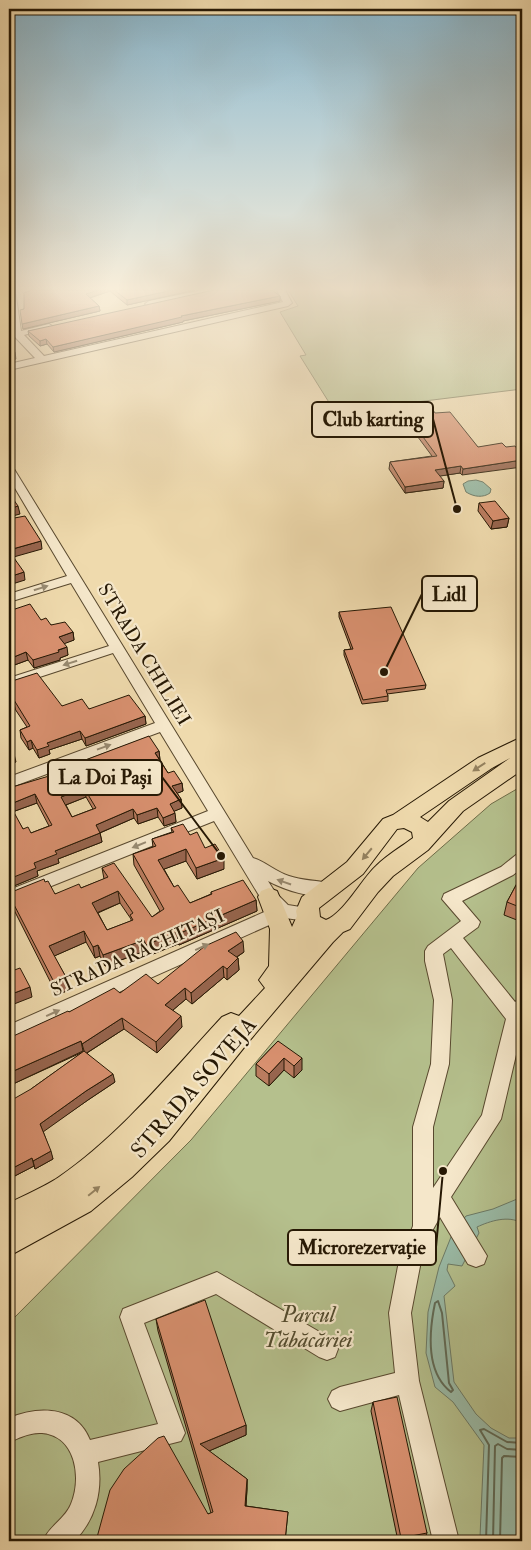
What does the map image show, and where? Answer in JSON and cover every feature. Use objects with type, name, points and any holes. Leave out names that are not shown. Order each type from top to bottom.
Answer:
[{"type":"main road","points":[[400,820],[485,763],[522,744]]},
{"type":"main road","points":[[424,839],[456,806],[522,760]]},
{"type":"main road","points":[[400,820],[416,824],[424,833],[424,839]]},
{"type":"main road","name":"STRADA SOVEJA","points":[[9,1218],[68,1186],[104,1158],[166,1096],[280,970],[307,916],[310,903],[360,862],[390,824],[400,820]]},
{"type":"main road","name":"STRADA SOVEJA","points":[[9,1242],[81,1201],[122,1168],[160,1132],[241,1032],[326,935],[345,920],[381,874],[424,839]]},
{"type":"main road","points":[[276,907],[282,935],[280,970]]},
{"type":"main road","points":[[307,916],[317,926],[334,928]]},
{"type":"street","points":[[9,367],[28,362]]},
{"type":"street","name":"STRADA CHILIEI","points":[[9,469],[32,516],[74,578],[217,814],[276,907]]},
{"type":"street","points":[[9,598],[74,578]]},
{"type":"street","points":[[9,683],[116,648]]},
{"type":"street","points":[[9,783],[163,726]]},
{"type":"street","points":[[9,897],[217,814]]},
{"type":"street","points":[[423,1227],[423,1127],[440,1064],[443,1000],[434,961],[434,951],[472,922],[450,899],[507,871],[522,859]]},
{"type":"street","name":"STRADA CHILIEI","points":[[247,860],[271,877],[282,882],[296,886],[326,889]]},
{"type":"street","points":[[276,907],[307,916]]},
{"type":"street","name":"STRADA RĂCHITAȘI","points":[[9,1033],[276,907]]},
{"type":"street","points":[[446,1541],[407,1381],[400,1313],[410,1261],[423,1227],[449,1180],[491,1119],[519,1011],[453,938]]},
{"type":"street","points":[[439,1197],[476,1256]]},
{"type":"street","points":[[85,1453],[173,1433],[131,1317],[217,1283],[327,1348]]},
{"type":"street","points":[[340,1399],[407,1381]]},
{"type":"street","points":[[9,1430],[26,1423],[44,1421],[61,1426],[75,1437],[85,1453],[89,1471],[88,1491],[77,1520],[56,1541]]},
{"type":"green space","points":[[304,362],[522,362],[522,389],[335,412]]},
{"type":"green space","name":"Parcul Tăbăcăriei","points":[[522,786],[522,1541],[9,1541],[9,1323],[191,1140],[418,868],[491,804]]},
{"type":"water","points":[[476,480],[483,482],[491,489],[490,493],[478,496],[466,492],[463,484]]},
{"type":"water","points":[[522,1197],[522,1223],[505,1219],[477,1227],[479,1233],[462,1266],[448,1264],[447,1270],[455,1286],[444,1296],[454,1382],[476,1414],[491,1428],[509,1438],[522,1438],[522,1541],[482,1541],[480,1537],[484,1445],[453,1402],[435,1387],[426,1353],[428,1312],[439,1267],[453,1232],[466,1216],[493,1209]]},
{"type":"building","points":[[431,407],[435,413],[450,412],[478,447],[502,443],[506,447],[515,446],[522,455],[522,460],[463,469],[461,466],[435,470],[444,481],[405,487],[390,462],[437,456],[404,411]]},
{"type":"building","points":[[9,493],[18,506],[9,509]]},
{"type":"building","points":[[495,501],[509,518],[493,521],[479,503]]},
{"type":"building","points":[[25,516],[41,541],[9,550],[9,519]]},
{"type":"building","points":[[9,551],[24,572],[9,577]]},
{"type":"building","points":[[30,604],[41,620],[46,618],[51,625],[65,622],[73,632],[59,637],[67,647],[58,650],[59,652],[33,660],[26,652],[9,659],[9,611]]},
{"type":"building","points":[[391,607],[426,685],[386,690],[388,696],[363,700],[344,650],[353,649],[339,612]]},
{"type":"building","points":[[37,673],[62,706],[82,699],[89,709],[129,695],[145,716],[85,738],[80,731],[47,743],[49,746],[37,750],[31,740],[27,742],[20,730],[30,726],[14,700],[9,702],[9,682]]},
{"type":"building","points":[[149,736],[159,751],[155,753],[168,773],[174,771],[182,783],[172,786],[181,799],[170,804],[175,813],[163,818],[157,808],[137,815],[133,809],[96,825],[100,833],[55,851],[57,854],[34,863],[36,868],[9,879],[9,806],[23,829],[28,827],[31,833],[52,825],[35,794],[13,803],[9,795],[9,788],[49,776],[72,765]],"holes":[[[84,788],[96,808],[72,817],[61,797]]]},
{"type":"building","points":[[9,746],[14,754],[9,756]]},
{"type":"building","points":[[183,824],[190,835],[197,832],[205,848],[215,844],[224,858],[196,868],[186,849],[158,860],[174,887],[178,885],[190,903],[212,894],[211,892],[243,880],[256,900],[178,934],[177,932],[146,945],[144,940],[103,955],[98,945],[93,947],[84,931],[49,946],[67,979],[55,984],[9,893],[44,879],[45,882],[48,881],[55,894],[79,884],[81,888],[108,877],[102,868],[114,863],[152,917],[164,909],[133,854],[156,846],[152,839],[174,832],[171,828]],"holes":[[[118,891],[133,913],[130,915],[133,920],[107,930],[92,903]]]},
{"type":"building","points":[[522,874],[522,908],[507,902]]},
{"type":"building","points":[[236,932],[243,941],[228,951],[238,958],[227,969],[223,966],[191,993],[185,988],[165,1005],[181,1016],[156,1042],[122,1018],[82,1044],[81,1041],[9,1073],[9,1053],[14,1051],[9,1038],[69,1012],[114,988],[120,993],[146,974],[158,984],[205,946]]},
{"type":"building","points":[[20,968],[30,987],[9,995],[9,972]]},
{"type":"building","points":[[278,1041],[302,1058],[294,1066],[284,1058],[269,1074],[256,1064]]},
{"type":"building","points":[[84,1051],[113,1074],[40,1124],[51,1151],[33,1161],[32,1158],[9,1170],[10,1101],[31,1089]]},
{"type":"building","points":[[205,1300],[246,1425],[200,1444],[247,1479],[245,1506],[288,1512],[285,1541],[96,1541],[110,1490],[124,1469],[158,1438],[164,1436],[208,1514],[213,1512],[156,1319]]},
{"type":"building","points":[[397,1397],[427,1533],[401,1538],[373,1402]]},
{"type":"place","name":"Club karting","points":[[457,509]]},
{"type":"place","name":"Lidl","points":[[384,672]]},
{"type":"place","name":"La Doi Pași","points":[[221,856]]},
{"type":"place","name":"Microrezervație","points":[[443,1171]]}]
